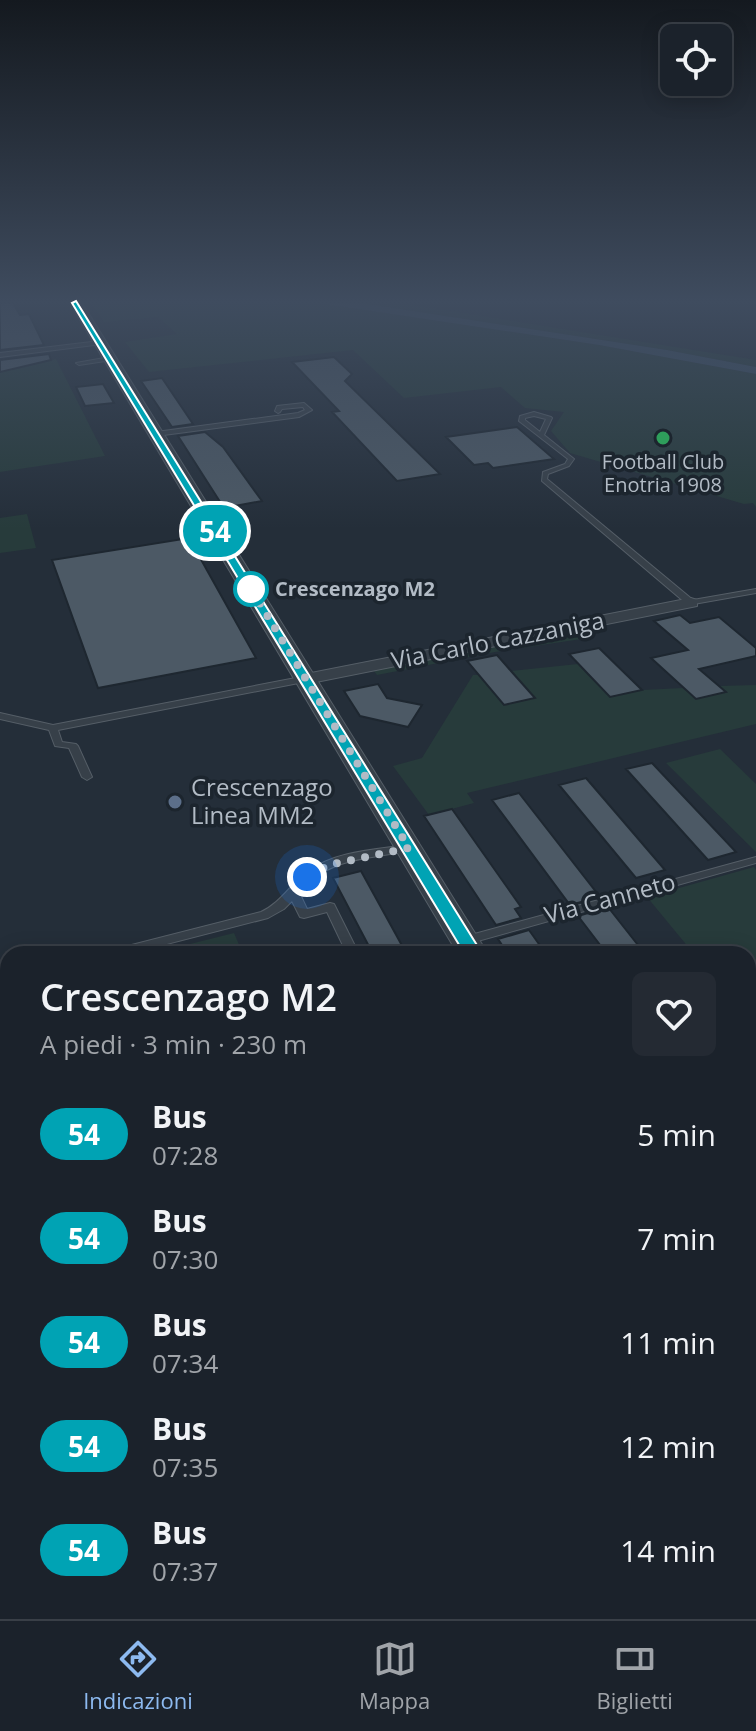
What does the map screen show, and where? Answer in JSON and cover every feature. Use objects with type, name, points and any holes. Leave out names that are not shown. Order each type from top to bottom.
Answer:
[{"type":"street","points":[[122,379],[468,946]]},
{"type":"street","name":"Via Carlo Cazzaniga","points":[[306,679],[691,603]]},
{"type":"lane","points":[[156,434],[299,415],[309,410],[304,405],[295,404],[282,406],[278,411]]},
{"type":"lane","points":[[542,434],[545,424],[526,423],[571,461],[545,473],[544,480],[691,603]]},
{"type":"lane","name":"Via Carlo Cazzaniga","points":[[691,603],[756,591]]},
{"type":"lane","points":[[0,716],[53,728],[306,679]]},
{"type":"lane","points":[[53,728],[58,744],[73,746],[87,777]]},
{"type":"lane","points":[[143,946],[264,915],[283,906],[307,877],[323,867],[409,848]]},
{"type":"lane","name":"Via Canneto","points":[[472,946],[564,911],[756,860]]},
{"type":"lane","points":[[294,893],[304,914],[330,907],[349,946]]},
{"type":"green space","points":[[0,379],[66,379],[105,456],[0,472]]},
{"type":"green space","name":"Football Club Enotria 1908","points":[[383,379],[756,379],[756,507],[753,503],[744,504],[570,453],[551,431],[564,412],[525,408],[501,387],[404,398]]},
{"type":"green space","points":[[27,514],[36,548],[0,553],[0,518]]},
{"type":"green space","points":[[563,633],[588,638],[377,675],[374,671]]},
{"type":"green space","points":[[578,664],[610,697],[642,690],[683,688],[696,699],[725,692],[719,686],[756,685],[756,724],[467,793],[474,803],[429,815],[393,766],[422,758],[473,675],[478,675],[504,705],[535,698],[511,671]]},
{"type":"green space","points":[[720,749],[756,784],[756,852],[666,763]]},
{"type":"green space","points":[[754,867],[756,946],[687,946],[647,897]]},
{"type":"green space","points":[[234,933],[240,946],[182,946]]},
{"type":"building","points":[[162,379],[193,424],[172,427],[141,381]]},
{"type":"building","points":[[308,379],[347,379],[345,381],[440,474],[397,481],[332,412],[339,411]]},
{"type":"building","points":[[103,384],[114,403],[85,406],[76,387]]},
{"type":"building","points":[[517,427],[554,459],[493,468],[488,463],[474,465],[446,437]]},
{"type":"building","points":[[205,432],[223,447],[262,501],[224,508],[178,436]]},
{"type":"building","points":[[189,538],[256,658],[98,688],[52,560]]},
{"type":"building","points":[[680,615],[690,623],[719,617],[756,648],[756,656],[699,669],[726,692],[696,699],[651,658],[688,650],[654,621]]},
{"type":"building","points":[[599,648],[642,690],[610,697],[569,654]]},
{"type":"building","points":[[497,655],[535,698],[504,705],[467,661]]},
{"type":"building","points":[[378,684],[387,698],[422,705],[408,727],[360,716],[344,691]]},
{"type":"building","points":[[652,763],[736,852],[708,860],[626,769]]},
{"type":"building","points":[[586,778],[665,870],[636,878],[559,785]]},
{"type":"building","points":[[519,793],[600,897],[570,905],[492,800]]},
{"type":"building","points":[[452,809],[521,907],[515,909],[521,918],[496,925],[424,816]]},
{"type":"building","points":[[361,871],[402,946],[369,946],[333,878]]},
{"type":"building","points":[[608,907],[639,946],[601,946],[578,916]]},
{"type":"building","points":[[529,930],[540,946],[503,946],[498,939]]},
{"type":"bus line","name":"54","points":[[122,379],[468,946]]},
{"type":"place","name":"Football Club Enotria 1908","points":[[663,438]]},
{"type":"place","name":"Crescenzago M2","points":[[251,589]]},
{"type":"place","name":"Crescenzago Linea MM2","points":[[175,802]]},
{"type":"route","points":[[251,589],[248,584],[409,848],[329,865],[307,877]]}]
